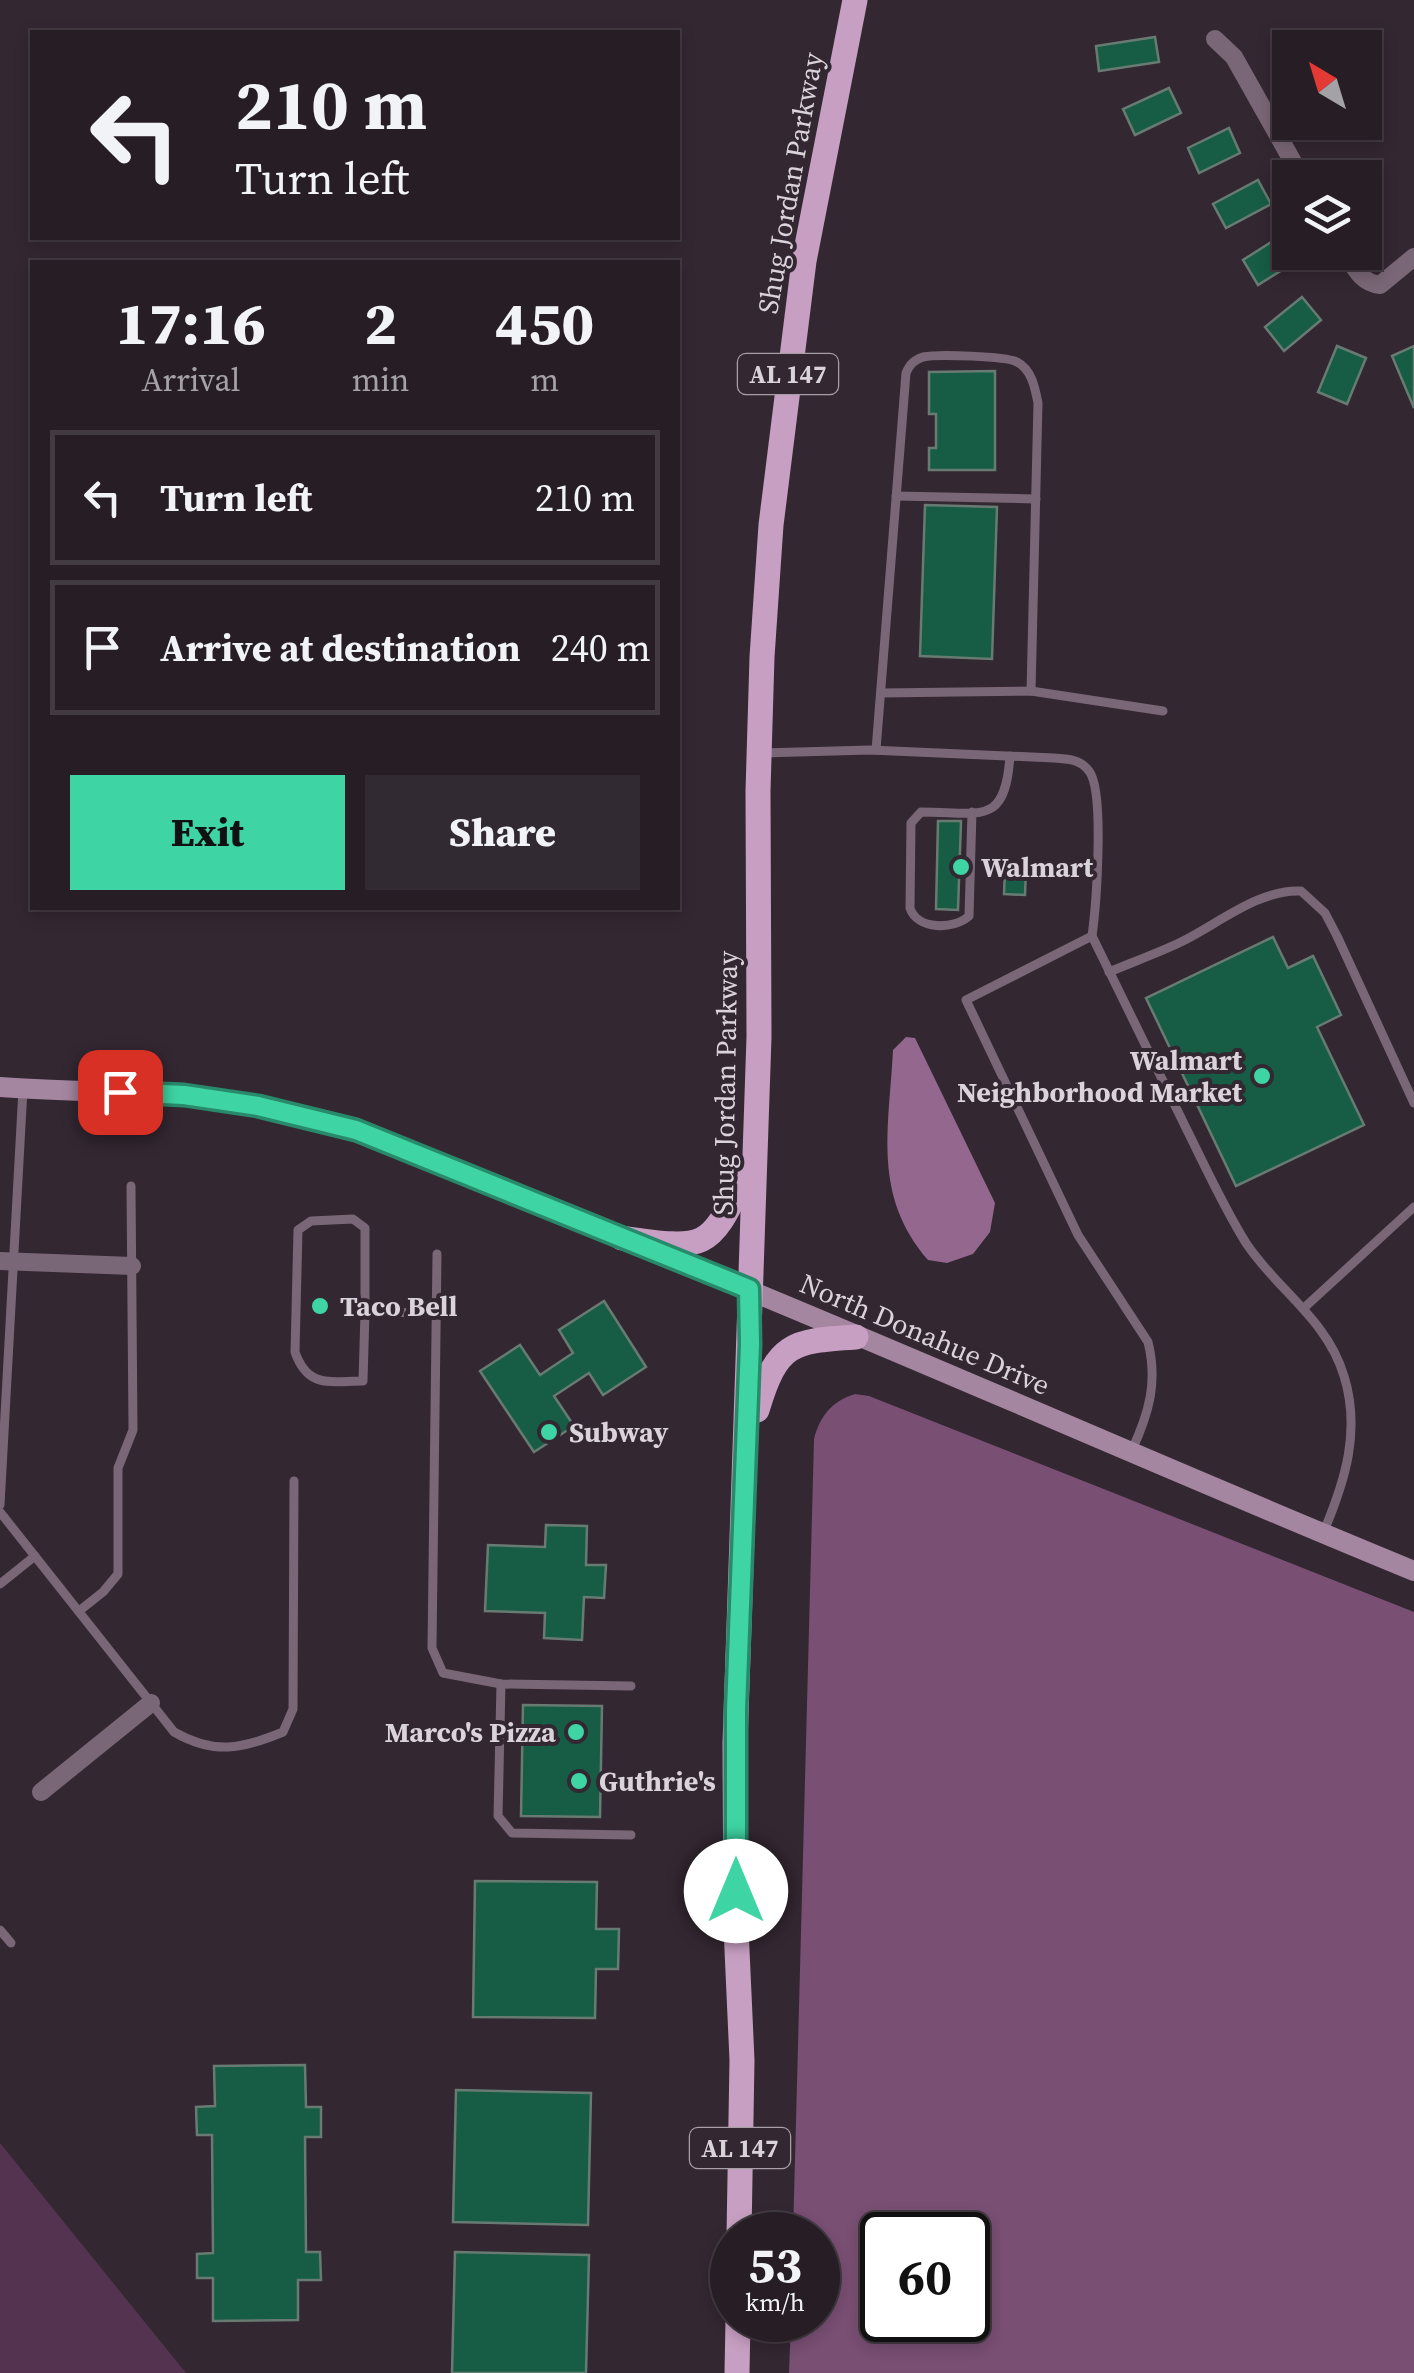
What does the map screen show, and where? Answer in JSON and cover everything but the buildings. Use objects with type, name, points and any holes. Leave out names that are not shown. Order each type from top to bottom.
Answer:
[{"type":"main road","name":"Shug Jordan Parkway","points":[[739,2212],[742,2060],[736,1928],[736,1744],[759,1037],[759,753],[771,526],[785,393],[804,261],[855,0]]},
{"type":"main road","points":[[622,1238],[675,1246],[694,1244],[708,1237],[720,1223],[754,1157]]},
{"type":"main road","points":[[746,1443],[765,1383],[779,1360],[796,1343],[856,1337]]},
{"type":"main road","points":[[737,2373],[738,2342]]},
{"type":"street","points":[[1214,39],[1234,58],[1292,160]]},
{"type":"street","points":[[1356,270],[1369,284],[1380,285],[1414,257]]},
{"type":"street","name":"North Donahue Drive","points":[[0,1087],[184,1095],[275,1110],[356,1130],[749,1289],[1414,1571]]},
{"type":"street","points":[[7,1262],[132,1266]]},
{"type":"street","points":[[40,1792],[151,1702]]},
{"type":"lane","points":[[876,750],[906,372],[910,364],[925,357],[1013,359],[1028,372],[1038,403],[1031,690]]},
{"type":"lane","points":[[896,496],[1036,499]]},
{"type":"lane","points":[[881,693],[1031,690],[1163,711]]},
{"type":"lane","points":[[759,753],[876,750],[1076,759],[1089,770],[1096,784],[1097,898],[1092,936],[1245,1241],[1266,1271],[1304,1307],[1334,1349],[1345,1378],[1352,1446],[1344,1484],[1323,1534]]},
{"type":"lane","points":[[972,812],[970,916],[956,924],[922,924],[910,908],[911,823],[921,812],[972,812],[982,812],[1002,802],[1007,792],[1010,756]]},
{"type":"lane","points":[[1109,972],[1180,942],[1270,895],[1302,891],[1325,914],[1338,936],[1414,1103]]},
{"type":"lane","points":[[1092,936],[966,1000],[1078,1235],[1148,1342],[1153,1362],[1149,1413],[1132,1451]]},
{"type":"lane","points":[[23,1088],[7,1262],[0,1508],[174,1732],[196,1744],[226,1749],[258,1742],[283,1732],[293,1709],[294,1481]]},
{"type":"lane","points":[[78,1611],[103,1592],[118,1574],[118,1468],[133,1430],[131,1186]]},
{"type":"lane","points":[[1304,1307],[1414,1207]]},
{"type":"lane","points":[[352,1219],[365,1228],[365,1312],[364,1381],[317,1381],[301,1371],[294,1352],[298,1230],[311,1222],[352,1219]]},
{"type":"lane","points":[[437,1254],[432,1648],[443,1673],[501,1684],[631,1686]]},
{"type":"lane","points":[[365,1312],[437,1313]]},
{"type":"lane","points":[[0,1584],[35,1556]]},
{"type":"lane","points":[[501,1684],[498,1816],[512,1833],[631,1835]]},
{"type":"lane","points":[[0,1930],[11,1943]]},
{"type":"shaded area","points":[[906,1037],[915,1038],[995,1203],[990,1232],[973,1254],[947,1263],[928,1260],[910,1236],[891,1186],[888,1134],[893,1050]]},
{"type":"shaded area","points":[[855,1394],[869,1396],[1414,1612],[1414,2373],[789,2373],[790,2342],[840,2342],[840,2212],[794,2212],[814,1439],[828,1410]]},
{"type":"shaded area","points":[[0,2143],[186,2373],[0,2373]]},
{"type":"place","name":"Walmart","points":[[961,867]]},
{"type":"place","name":"Walmart Neighborhood Market","points":[[1262,1076]]},
{"type":"place","name":"Taco Bell","points":[[320,1306]]},
{"type":"place","name":"Subway","points":[[549,1432]]},
{"type":"place","name":"Marco's Pizza","points":[[576,1732]]},
{"type":"place","name":"Guthrie's","points":[[579,1781]]},
{"type":"route","points":[[120,1092],[184,1095],[258,1106],[356,1130],[749,1289],[738,1642],[736,1891]]}]
